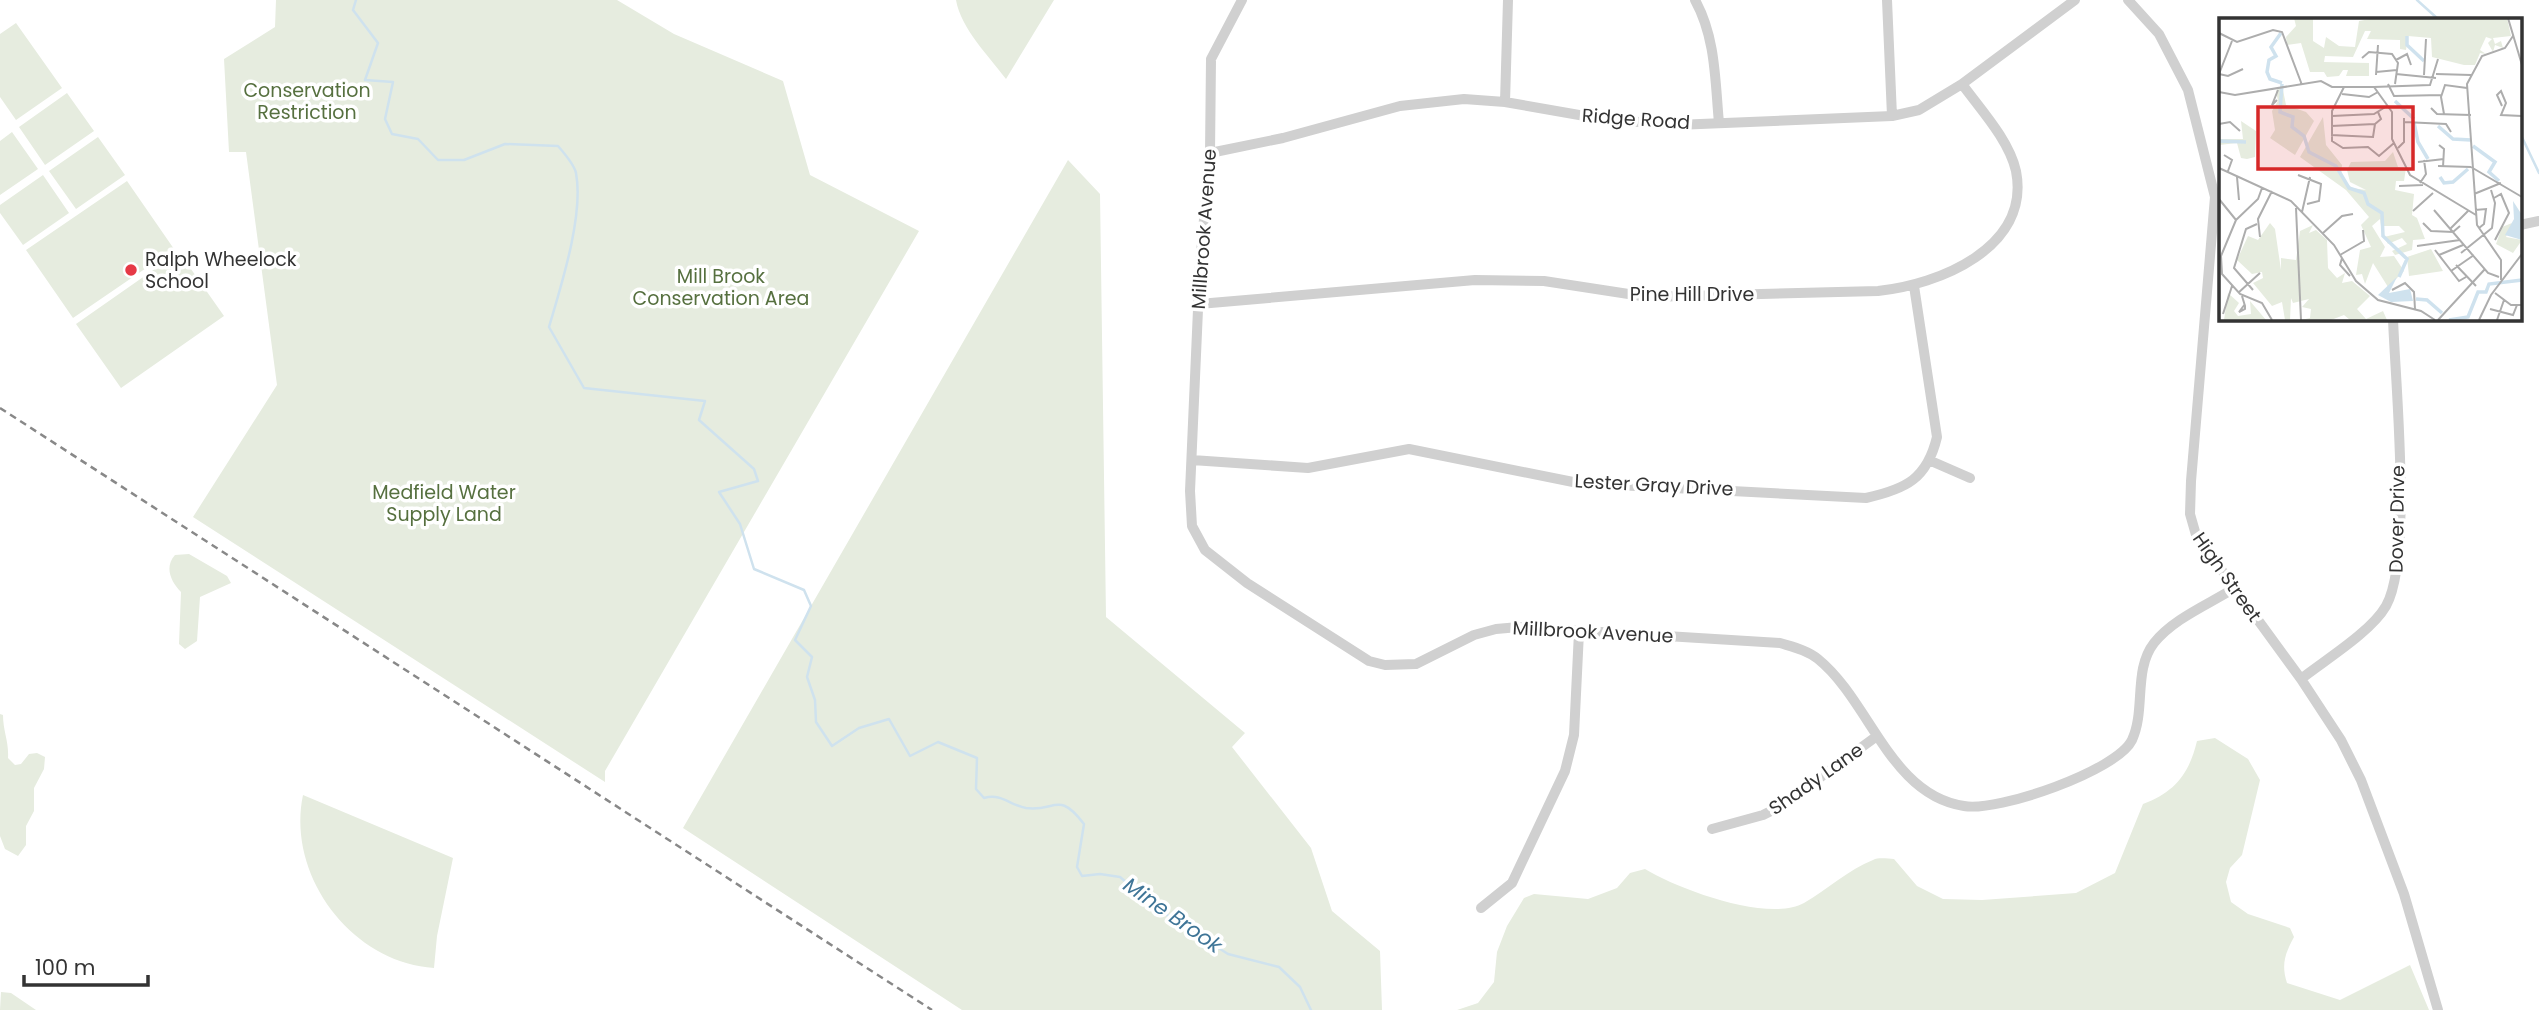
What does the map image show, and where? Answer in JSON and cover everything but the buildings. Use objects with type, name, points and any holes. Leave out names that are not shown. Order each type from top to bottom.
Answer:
[{"type":"street","name":"Millbrook Avenue","points":[[1242,0],[1211,59],[1210,153],[1199,304],[1191,519],[1197,539],[1205,551],[1247,583],[1369,661],[1385,665],[1416,664],[1474,635],[1496,629],[1520,627],[1755,640],[1802,649],[1831,671],[1877,736],[1927,792],[1964,806],[2001,805],[2104,767],[2122,755],[2131,742],[2137,725],[2145,660],[2154,644],[2171,627],[2233,589]]},
{"type":"street","points":[[1505,102],[1508,0]]},
{"type":"street","points":[[1695,0],[1707,24],[1714,55],[1719,123]]},
{"type":"street","points":[[1887,0],[1892,116]]},
{"type":"street","name":"Ridge Road","points":[[1210,153],[1432,101],[1505,102],[1602,119],[1675,125],[1892,116],[1919,110],[1962,84],[2076,0]]},
{"type":"street","name":"High Street","points":[[2128,0],[2158,34],[2189,90],[2215,197],[2190,514],[2196,535],[2301,679],[2341,740],[2361,780],[2404,894],[2438,1010]]},
{"type":"street","name":"Pine Hill Drive","points":[[1199,304],[1475,280],[1554,282],[1648,296],[1878,291],[1914,286],[1951,272],[1984,251],[1998,239],[2016,204],[2016,170],[2007,148],[1962,84]]},
{"type":"street","points":[[1914,286],[1936,419],[1937,437],[1931,461],[1970,478]]},
{"type":"street","name":"Dover Drive","points":[[2301,679],[2361,632],[2385,608],[2397,578],[2400,513],[2393,320]]},
{"type":"street","name":"Lester Gray Drive","points":[[1192,460],[1308,468],[1409,449],[1578,483],[1866,498],[1910,484],[1931,461]]},
{"type":"street","points":[[1481,908],[1513,883],[1565,771],[1574,735],[1579,632]]},
{"type":"street","name":"Shady Lane","points":[[1713,829],[1763,815],[1781,806],[1877,736]]},
{"type":"green space","points":[[276,0],[617,0],[674,34],[783,81],[810,175],[919,231],[605,771],[605,782],[193,517],[277,385],[246,152],[229,152],[224,59],[275,27]]},
{"type":"green space","points":[[956,0],[1054,0],[1006,79],[970,32]]},
{"type":"green space","points":[[16,23],[62,88],[16,120],[0,97],[0,34]]},
{"type":"green space","points":[[67,93],[94,131],[45,165],[19,127]]},
{"type":"green space","points":[[12,132],[38,169],[0,195],[0,141]]},
{"type":"green space","points":[[98,137],[125,175],[76,209],[49,171]]},
{"type":"green space","points":[[1068,160],[1100,194],[1106,617],[1245,733],[1232,747],[1311,848],[1332,911],[1380,951],[1382,1010],[962,1010],[683,828]]},
{"type":"green space","points":[[43,175],[69,213],[23,245],[0,213],[0,205]]},
{"type":"green space","points":[[127,181],[174,249],[73,318],[26,250]]},
{"type":"green space","points":[[179,252],[224,316],[121,388],[76,324]]},
{"type":"green space","points":[[189,554],[227,576],[231,583],[200,597],[197,641],[185,649],[179,644],[181,592],[174,584],[169,569],[175,555]]},
{"type":"green space","points":[[0,714],[3,715],[8,758],[15,765],[21,764],[29,754],[37,753],[45,757],[44,769],[34,788],[34,811],[26,826],[26,845],[18,856],[5,849],[0,836]]},
{"type":"green space","points":[[2215,738],[2248,759],[2260,780],[2242,855],[2230,868],[2226,882],[2231,902],[2248,914],[2290,928],[2294,937],[2285,959],[2287,983],[2340,1000],[2410,965],[2429,1010],[1457,1010],[1478,1003],[1494,982],[1497,952],[1507,926],[1524,898],[1534,894],[1588,899],[1617,888],[1630,873],[1645,869],[1700,894],[1769,909],[1788,908],[1804,903],[1855,869],[1881,858],[1894,859],[1917,886],[1943,899],[1982,900],[2076,893],[2115,873],[2143,804],[2164,794],[2179,780],[2190,763],[2197,741]]},
{"type":"green space","points":[[303,795],[453,858],[437,936],[434,968],[404,962],[377,950],[352,932],[331,910],[315,884],[305,856],[300,825]]},
{"type":"green space","points":[[1,992],[11,993],[36,1010],[0,1010]]},
{"type":"waterway","name":"Mine Brook","points":[[356,0],[353,10],[378,43],[365,80],[393,82],[385,119],[392,134],[418,139],[438,160],[464,160],[505,144],[558,146],[571,162],[576,173],[577,209],[565,271],[549,327],[584,388],[705,401],[699,420],[754,469],[758,481],[719,492],[740,524],[754,569],[804,590],[811,606],[795,640],[812,657],[807,677],[815,700],[816,722],[832,746],[859,728],[889,719],[910,756],[938,742],[977,758],[976,789],[984,798],[1001,798],[1026,808],[1056,805],[1068,808],[1084,824],[1077,867],[1082,876],[1100,874],[1120,877],[1159,910],[1228,954],[1279,967],[1300,987],[1311,1010]]},
{"type":"waterway","points":[[2417,0],[2437,18]]},
{"type":"waterway","points":[[2522,137],[2539,173]]},
{"type":"railway","points":[[0,408],[932,1010]]},
{"type":"place","name":"Ralph Wheelock School","points":[[131,270]]},
{"type":"park label","name":"Conservation Restriction","points":[[307,101]]},
{"type":"park label","name":"Mill Brook Conservation Area","points":[[721,287]]},
{"type":"park label","name":"Medfield Water Supply Land","points":[[444,503]]}]
